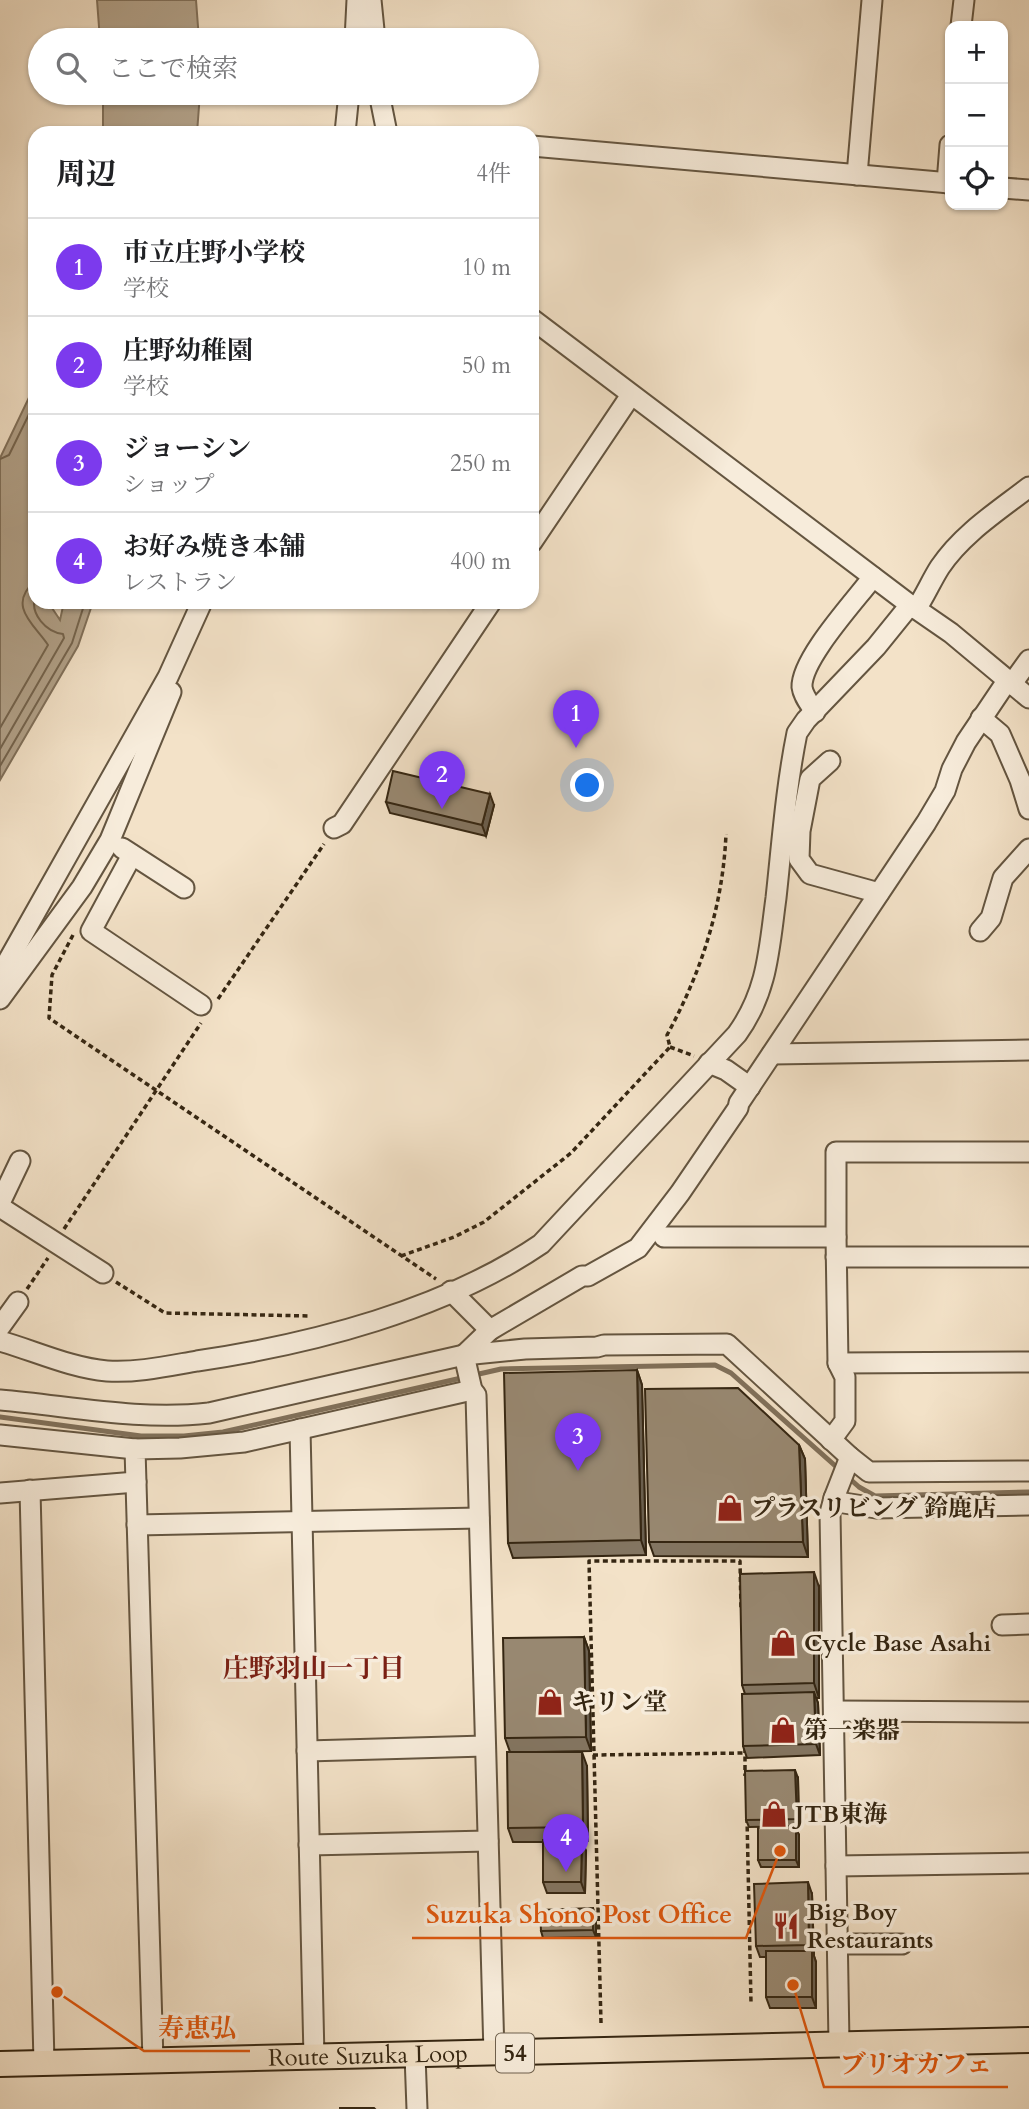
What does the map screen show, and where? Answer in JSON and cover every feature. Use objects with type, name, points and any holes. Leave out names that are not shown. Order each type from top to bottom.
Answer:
[{"type":"main road","name":"Route Suzuka Loop","points":[[0,2064],[494,2054],[628,2047],[1029,2040]]},
{"type":"street","points":[[356,28],[357,0]]},
{"type":"street","points":[[370,0],[374,28]]},
{"type":"street","points":[[857,175],[872,0]]},
{"type":"street","points":[[962,21],[964,0]]},
{"type":"street","points":[[346,126],[348,105]]},
{"type":"street","points":[[381,105],[386,126]]},
{"type":"street","points":[[539,147],[945,183]]},
{"type":"street","points":[[1008,188],[1029,190]]},
{"type":"street","points":[[539,324],[951,633],[1029,698]]},
{"type":"street","points":[[539,532],[631,395]]},
{"type":"street","points":[[0,1341],[83,1367],[109,1371],[146,1369],[229,1356],[375,1323],[444,1286],[516,1261],[541,1244],[737,1034],[758,1001],[768,962],[794,745],[809,704],[876,647],[972,531],[1029,487]]},
{"type":"street","points":[[809,704],[802,686],[806,668],[873,577]]},
{"type":"street","points":[[0,975],[168,677],[199,609]]},
{"type":"street","points":[[334,828],[342,824],[486,609]]},
{"type":"street","points":[[465,1358],[490,1330],[582,1276],[588,1276],[638,1248],[680,1194],[738,1108],[945,792],[952,769],[981,718],[1029,660]]},
{"type":"street","points":[[0,999],[82,887],[110,840],[171,694],[168,677]]},
{"type":"street","points":[[981,718],[1000,734],[1029,809]]},
{"type":"street","points":[[830,761],[810,779],[800,831],[799,859],[810,874],[879,893]]},
{"type":"street","points":[[110,840],[184,888]]},
{"type":"street","points":[[979,931],[991,918],[1003,877],[1029,849]]},
{"type":"street","points":[[132,855],[91,930],[209,1006]]},
{"type":"street","points":[[772,1054],[1029,1050]]},
{"type":"street","points":[[709,1063],[726,1070],[750,1087]]},
{"type":"street","points":[[831,1440],[845,1421],[845,1377],[838,1363],[836,1152],[1029,1152]]},
{"type":"street","points":[[20,1161],[0,1205],[103,1273]]},
{"type":"street","points":[[664,1237],[836,1237]]},
{"type":"street","points":[[836,1257],[1029,1256]]},
{"type":"street","points":[[444,1286],[490,1330]]},
{"type":"street","points":[[2,1324],[18,1302]]},
{"type":"street","points":[[0,1399],[131,1416],[190,1415],[465,1358],[525,1349],[727,1344],[869,1472],[1029,1471]]},
{"type":"street","points":[[465,1358],[472,1390],[476,1395],[494,2054]]},
{"type":"street","points":[[838,1363],[1029,1362]]},
{"type":"street","points":[[0,1435],[135,1449],[223,1445],[472,1390]]},
{"type":"street","points":[[300,1429],[313,2058]]},
{"type":"street","points":[[135,1449],[153,2061]]},
{"type":"street","points":[[839,2043],[830,1513],[850,1457]]},
{"type":"street","points":[[0,1493],[136,1482]]},
{"type":"street","points":[[30,1490],[44,2063]]},
{"type":"street","points":[[834,1498],[844,1503],[876,1508],[1029,1506]]},
{"type":"street","points":[[137,1525],[479,1518]]},
{"type":"street","points":[[1002,1625],[1029,1624]]},
{"type":"street","points":[[834,1712],[1029,1712]]},
{"type":"street","points":[[307,1751],[485,1746]]},
{"type":"street","points":[[309,1845],[488,1841]]},
{"type":"street","points":[[836,1866],[1029,1863]]},
{"type":"street","points":[[837,1944],[902,1944]]},
{"type":"street","points":[[415,2055],[416,2109]]},
{"type":"path","points":[[18,1302],[209,1006],[334,828]]},
{"type":"path","points":[[670,1046],[667,1035],[689,995],[707,946],[723,874],[726,834]]},
{"type":"path","points":[[77,928],[52,975],[49,1018],[444,1286]]},
{"type":"path","points":[[670,1046],[691,1055]]},
{"type":"path","points":[[401,1256],[454,1237],[484,1222],[571,1153],[670,1046]]},
{"type":"path","points":[[103,1273],[165,1313],[310,1315]]},
{"type":"path","points":[[601,2023],[589,1561],[740,1561],[741,1615]]},
{"type":"path","points":[[744,1739],[746,1780]]},
{"type":"path","points":[[593,1755],[745,1753]]},
{"type":"path","points":[[747,1807],[751,2003]]},
{"type":"water","points":[[97,0],[196,0],[198,28],[99,28]]},
{"type":"water","points":[[103,105],[199,105],[198,126],[103,126]]},
{"type":"water","points":[[28,400],[28,609],[53,609],[60,620],[62,609],[91,609],[78,646],[0,780],[0,458]]},
{"type":"building","points":[[393,771],[490,794],[482,825],[386,802]]},
{"type":"building","points":[[637,1370],[641,1540],[508,1543],[504,1373]]},
{"type":"building","name":"プラスリビング 鈴鹿店","points":[[738,1388],[799,1445],[803,1542],[649,1542],[645,1389]]},
{"type":"building","name":"Cycle Base Asahi","points":[[814,1572],[814,1683],[742,1685],[740,1574]]},
{"type":"building","name":"キリン堂","points":[[584,1637],[586,1737],[505,1738],[503,1638]]},
{"type":"building","name":"第一楽器","points":[[814,1692],[816,1744],[743,1746],[742,1694]]},
{"type":"building","points":[[507,1752],[582,1752],[583,1827],[508,1828]]},
{"type":"building","points":[[795,1770],[797,1819],[746,1820],[745,1771]]},
{"type":"building","points":[[758,1828],[796,1828],[796,1860],[758,1860]]},
{"type":"building","points":[[543,1840],[582,1840],[581,1882],[543,1882]]},
{"type":"building","name":"Big Boy Restaurants","points":[[808,1882],[809,1945],[756,1946],[754,1884]]},
{"type":"building","points":[[593,1908],[593,1930],[541,1931],[540,1910]]},
{"type":"building","points":[[766,1951],[812,1951],[812,1997],[766,1997]]},
{"type":"building","points":[[374,2108],[375,2109],[340,2109]]},
{"type":"waterway","points":[[0,1417],[141,1436],[184,1436],[223,1432],[501,1369],[715,1365],[731,1373],[859,1487],[875,1496],[1029,1492]]},
{"type":"place","name":"市立庄野小学校","points":[[576,748]]},
{"type":"place","name":"庄野幼稚園","points":[[442,809]]},
{"type":"place","name":"ジョーシン","points":[[578,1471]]},
{"type":"place","name":"プラスリビング 鈴鹿店","points":[[730,1508]]},
{"type":"place","name":"Cycle Base Asahi","points":[[783,1643]]},
{"type":"place","name":"キリン堂","points":[[550,1702]]},
{"type":"place","name":"第一楽器","points":[[783,1730]]},
{"type":"place","name":"JTB東海","points":[[774,1814]]},
{"type":"place","name":"Suzuka Shono Post Office","points":[[780,1851]]},
{"type":"place","name":"お好み焼き本舗","points":[[566,1872]]},
{"type":"place","name":"Big Boy Restaurants","points":[[786,1926]]},
{"type":"place","name":"ブリオカフェ","points":[[793,1985]]},
{"type":"place","name":"寿恵弘","points":[[57,1992]]},
{"type":"district","name":"庄野羽山一丁目","points":[[314,1668]]}]
